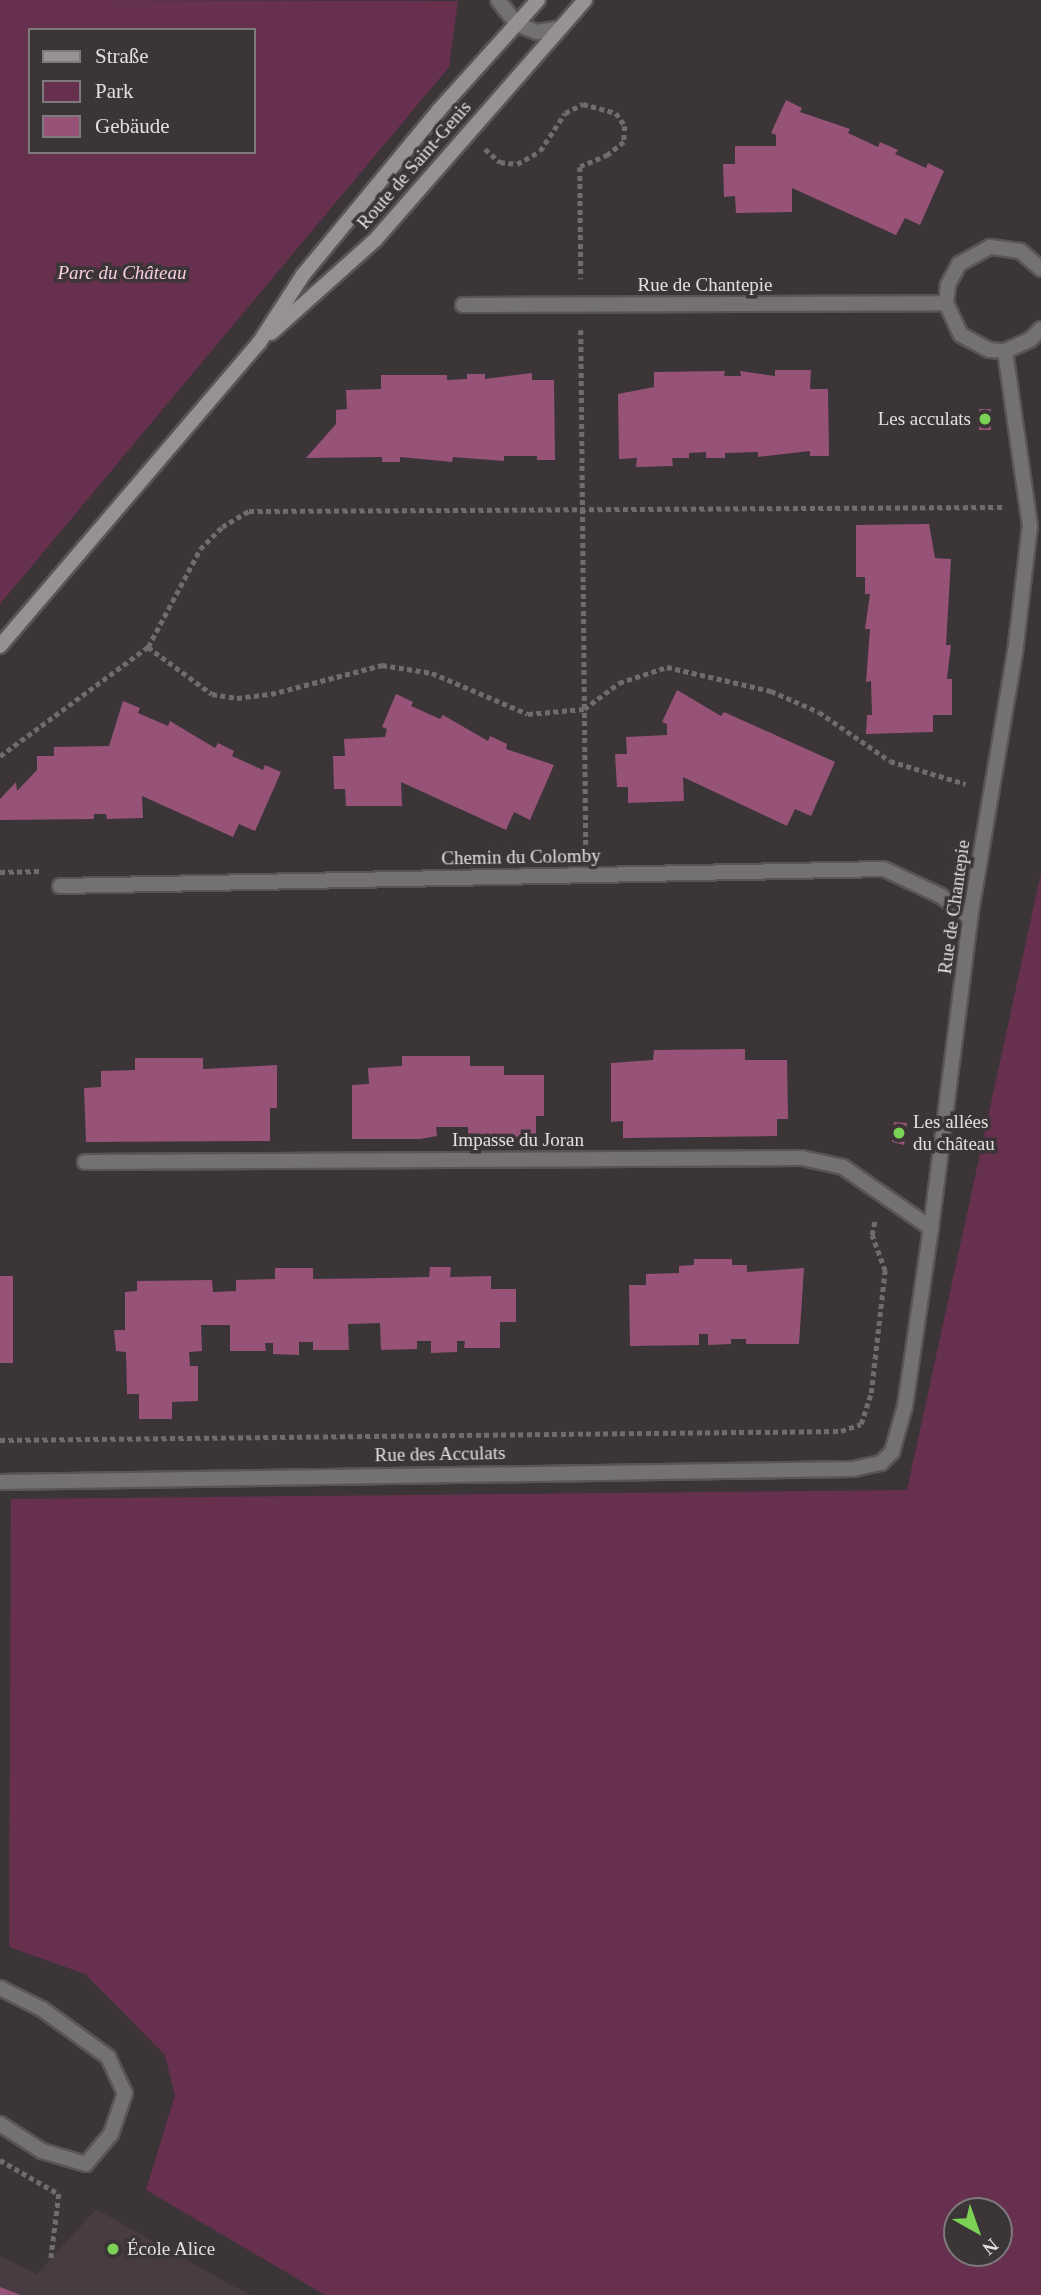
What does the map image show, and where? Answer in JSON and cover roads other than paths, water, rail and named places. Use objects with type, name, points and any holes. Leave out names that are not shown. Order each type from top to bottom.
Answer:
[{"type":"main road","name":"Route de Saint-Genis","points":[[0,646],[259,343],[303,275],[439,110],[538,0]]},
{"type":"main road","name":"Route de Saint-Genis","points":[[259,343],[375,240],[585,0]]},
{"type":"street","points":[[498,0],[517,24],[537,32],[561,28]]},
{"type":"street","points":[[1041,269],[1020,251],[990,247],[959,264],[948,285],[946,303],[961,335],[989,351],[1005,351],[1030,340],[1041,329]]},
{"type":"street","name":"Rue de Chantepie","points":[[463,305],[946,303]]},
{"type":"street","name":"Rue de Chantepie","points":[[881,1463],[899,1437],[931,1228],[970,918],[1015,653],[1030,526],[1005,351]]},
{"type":"street","name":"Chemin du Colomby","points":[[60,886],[884,869],[941,896],[970,918]]},
{"type":"street","name":"Impasse du Joran","points":[[85,1162],[802,1158],[843,1167],[931,1228]]},
{"type":"street","name":"Rue des Acculats","points":[[0,1482],[853,1469],[881,1463]]},
{"type":"street","points":[[0,1988],[42,2010],[108,2057],[125,2093],[111,2134],[86,2164],[42,2151],[0,2124]]},
{"type":"place","name":"Les acculats","points":[[985,419]]},
{"type":"place","name":"Les allées du château","points":[[899,1133]]},
{"type":"place","name":"École Alice","points":[[113,2249]]},
{"type":"park label","name":"Parc du Château","points":[[122,273]]}]
